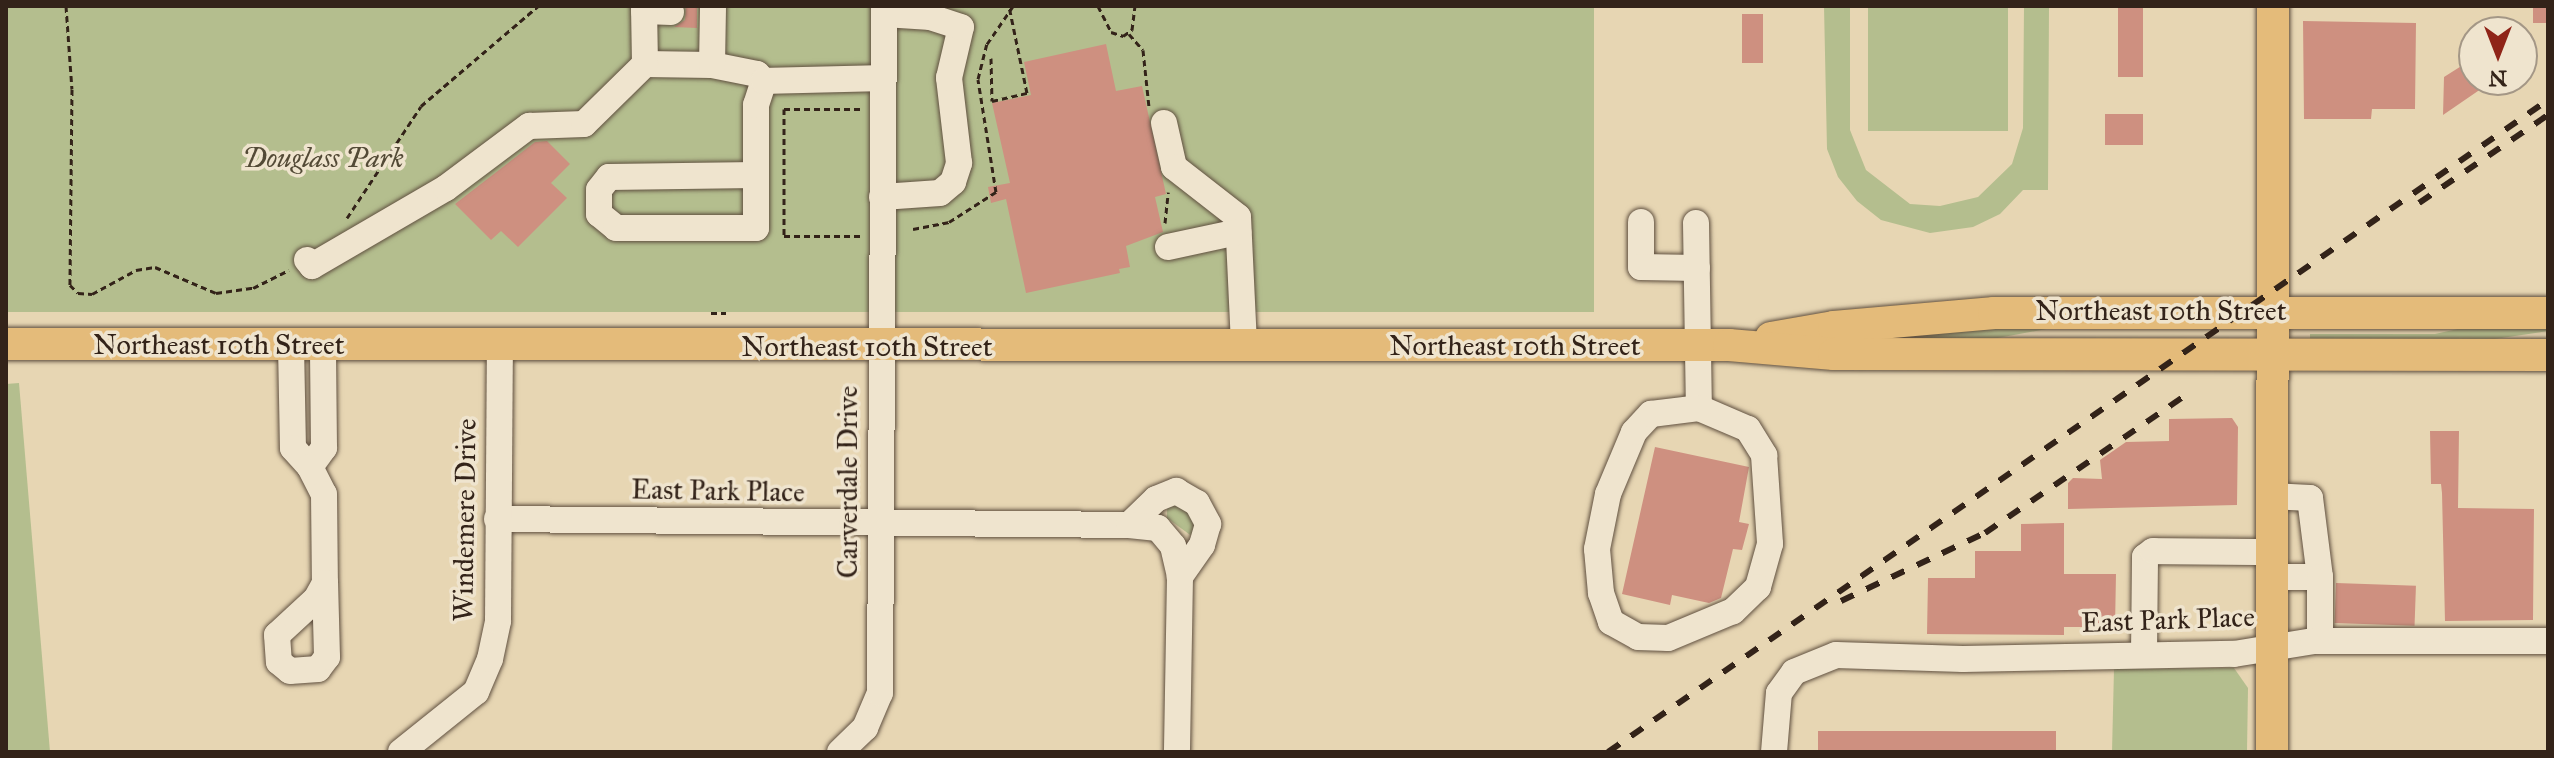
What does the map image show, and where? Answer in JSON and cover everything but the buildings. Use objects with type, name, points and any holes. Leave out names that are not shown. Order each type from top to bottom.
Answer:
[{"type":"main road","points":[[2272,752],[2273,6]]},
{"type":"main road","name":"Northeast 10th Street","points":[[1713,345],[1834,327],[1994,313],[2548,313]]},
{"type":"main road","name":"Northeast 10th Street","points":[[6,344],[881,347],[1713,345],[1834,354],[2548,355]]},
{"type":"street","points":[[712,65],[713,6]]},
{"type":"street","points":[[645,64],[644,9],[671,12]]},
{"type":"street","points":[[882,197],[931,196],[953,182],[959,154],[949,78],[961,27],[931,17],[884,10]]},
{"type":"street","name":"Carverdale Drive","points":[[840,752],[865,728],[880,693],[884,10]]},
{"type":"street","points":[[307,260],[312,266],[446,188],[529,126],[584,124],[645,64],[712,65],[757,74],[764,81],[883,78]]},
{"type":"street","points":[[756,175],[609,177],[599,190],[599,214],[616,228],[756,228],[756,175],[756,105],[764,81]]},
{"type":"street","points":[[1164,123],[1174,167],[1238,217],[1244,346]]},
{"type":"street","points":[[1641,222],[1641,267],[1697,268]]},
{"type":"street","points":[[1696,223],[1697,268],[1713,345],[1699,408]]},
{"type":"street","points":[[1168,247],[1238,232]]},
{"type":"street","points":[[291,345],[293,448],[310,467],[324,494],[325,583]]},
{"type":"street","points":[[310,467],[324,448],[323,345]]},
{"type":"street","name":"Windemere Drive","points":[[401,752],[476,692],[490,659],[498,621],[500,346]]},
{"type":"street","points":[[1699,408],[1748,429],[1764,455],[1770,544],[1758,587],[1733,611],[1668,638],[1638,637],[1611,622],[1601,593],[1597,549],[1608,494],[1634,432],[1651,414],[1699,408]]},
{"type":"street","points":[[1129,525],[1156,499],[1176,491],[1197,503],[1208,524],[1202,545],[1180,577],[1177,752]]},
{"type":"street","points":[[2271,496],[2310,498],[2320,577],[2320,641]]},
{"type":"street","name":"East Park Place","points":[[497,519],[1129,525],[1158,528],[1173,546],[1180,577]]},
{"type":"street","points":[[2144,654],[2145,557],[2153,551],[2271,564],[2320,577]]},
{"type":"street","name":"East Park Place","points":[[1774,752],[1779,693],[1794,672],[1836,655],[1963,659],[2234,654],[2320,641],[2548,641]]},
{"type":"path","points":[[66,6],[72,89],[70,285],[78,293],[92,294],[136,270],[155,267],[216,293],[253,288],[307,260]]},
{"type":"path","points":[[346,220],[421,106],[538,6]]},
{"type":"path","points":[[1098,6],[1111,32],[1123,36],[1132,30],[1135,6]]},
{"type":"path","points":[[991,58],[992,101],[1027,93],[1011,7]]},
{"type":"path","points":[[913,229],[949,222],[996,192],[978,79],[987,44],[1011,7]]},
{"type":"path","points":[[861,236],[784,236],[784,109],[863,109]]},
{"type":"path","points":[[711,313],[726,313]]},
{"type":"green space","name":"Douglass Park","points":[[6,6],[1594,6],[1594,312],[6,312]]},
{"type":"green space","points":[[1824,6],[1850,6],[1850,130],[1866,170],[1910,204],[1940,206],[1978,197],[2012,164],[2023,128],[2024,6],[2049,6],[2048,190],[2023,190],[2000,214],[1973,227],[1930,233],[1881,220],[1857,201],[1838,177],[1827,149]]},
{"type":"green space","points":[[1868,6],[2008,6],[2008,131],[1868,131]]},
{"type":"green space","points":[[2498,320],[2548,324],[2548,331],[2488,340],[2310,341],[2310,334],[2435,334]]},
{"type":"green space","points":[[2205,321],[2207,329],[2052,328],[1987,340],[1844,345],[1843,335]]},
{"type":"green space","points":[[19,383],[50,752],[6,752],[6,384]]},
{"type":"green space","points":[[1167,503],[1186,505],[1200,525],[1193,537],[1167,518]]},
{"type":"green space","points":[[2234,668],[2248,688],[2247,752],[2112,752],[2114,669]]},
{"type":"railway","points":[[1608,752],[2548,100]]},
{"type":"railway","points":[[2419,203],[2548,115]]},
{"type":"railway","points":[[1841,601],[1985,533],[2189,393]]}]
